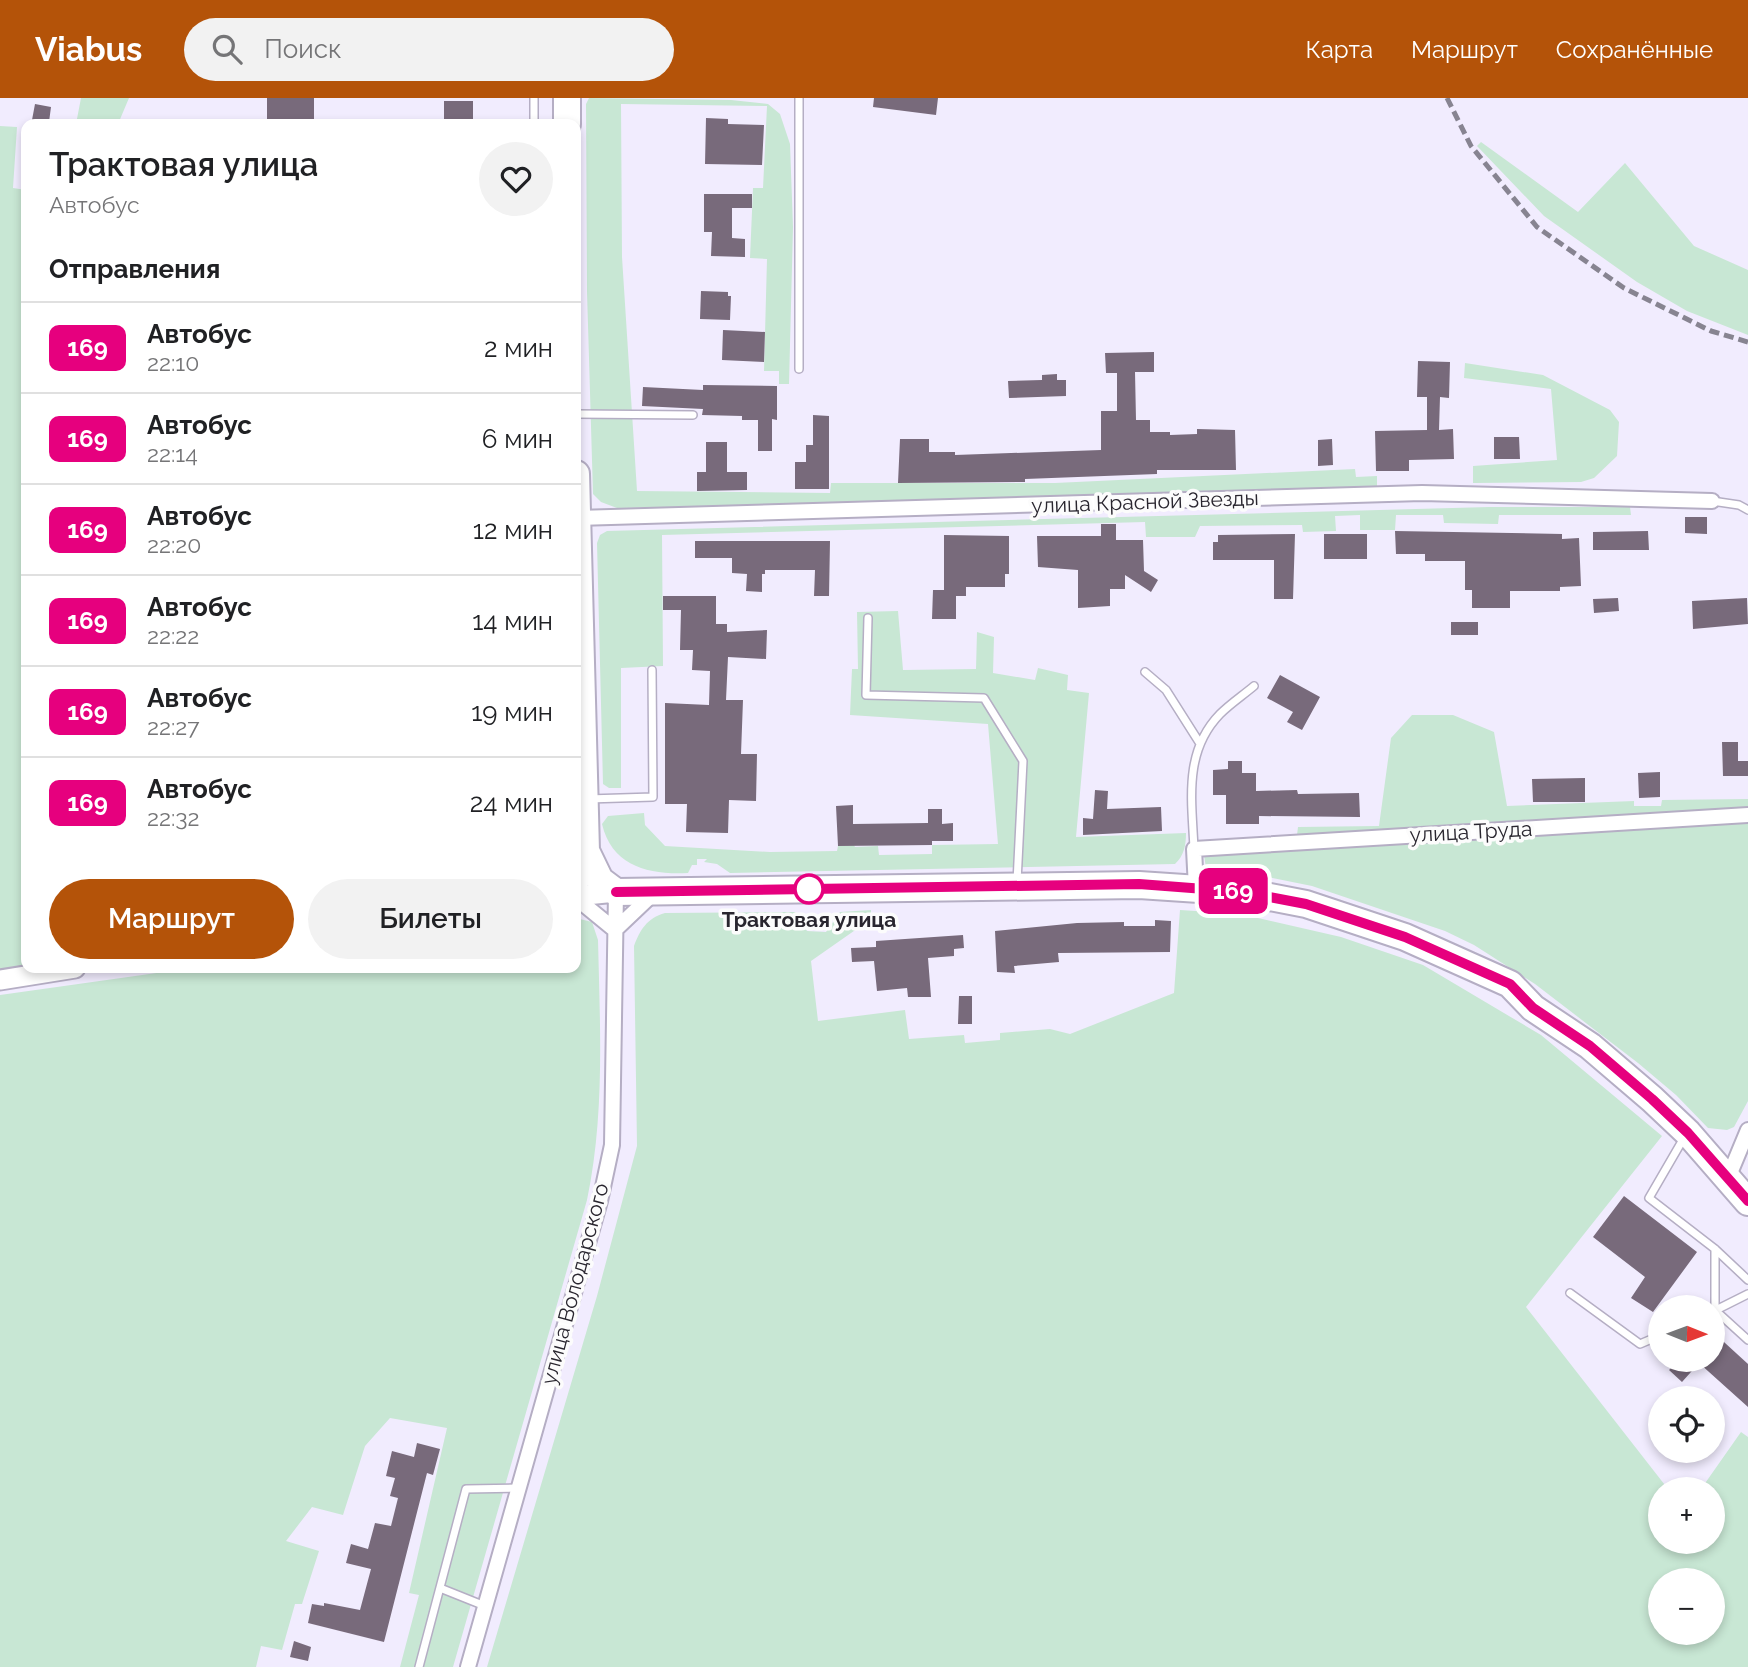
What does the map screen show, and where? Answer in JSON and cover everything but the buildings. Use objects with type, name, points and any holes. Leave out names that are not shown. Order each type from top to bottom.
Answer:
[{"type":"highway","points":[[567,98],[567,119]]},
{"type":"highway","points":[[581,760],[586,851],[600,880],[616,892],[1139,884],[1273,897],[1336,912],[1405,937],[1510,984],[1533,1008],[1620,1070],[1688,1133],[1748,1202]]},
{"type":"street","name":"улица Красной Звезды","points":[[581,529],[1422,493],[1712,501]]},
{"type":"street","name":"улица Труда","points":[[1194,849],[1748,816]]},
{"type":"street","points":[[1194,849],[1196,888]]},
{"type":"street","points":[[581,885],[592,863]]},
{"type":"street","points":[[581,895],[616,892]]},
{"type":"street","name":"улица Володарского","points":[[468,1667],[600,1201],[612,1145],[616,892]]},
{"type":"street","points":[[581,899],[615,930],[655,892]]},
{"type":"street","points":[[0,979],[41,973]]},
{"type":"street","points":[[1728,1178],[1748,1130]]},
{"type":"lane","points":[[534,98],[534,119]]},
{"type":"lane","points":[[799,98],[799,369]]},
{"type":"lane","points":[[581,414],[693,415]]},
{"type":"lane","points":[[1712,501],[1748,504]]},
{"type":"lane","points":[[1739,505],[1748,510]]},
{"type":"lane","points":[[868,618],[866,695],[984,698],[1023,761],[1017,886]]},
{"type":"lane","points":[[584,800],[653,797],[652,670]]},
{"type":"lane","points":[[1145,672],[1166,690],[1199,742]]},
{"type":"lane","points":[[1194,849],[1191,774],[1199,742],[1219,715],[1254,687]]},
{"type":"lane","points":[[1688,1133],[1649,1198],[1715,1249],[1748,1280]]},
{"type":"lane","points":[[1714,1295],[1715,1249]]},
{"type":"lane","points":[[1570,1293],[1640,1344],[1648,1341]]},
{"type":"lane","points":[[1726,1305],[1748,1294]]},
{"type":"lane","points":[[1726,1321],[1748,1340]]},
{"type":"lane","points":[[419,1667],[466,1489],[519,1488]]},
{"type":"lane","points":[[440,1588],[485,1606]]},
{"type":"green space","points":[[81,98],[129,98],[120,119],[77,119]]},
{"type":"green space","points":[[589,98],[731,100],[768,104],[780,114],[790,144],[793,227],[789,384],[779,384],[779,371],[764,371],[767,259],[750,258],[753,188],[763,188],[767,106],[621,104],[622,257],[637,491],[830,493],[831,483],[1055,483],[1355,469],[1356,477],[1377,476],[1377,486],[986,503],[617,508],[601,502],[593,494],[587,291],[586,104]]},
{"type":"green space","points":[[0,126],[17,127],[13,188],[21,189],[21,966],[0,969]]},
{"type":"green space","points":[[1481,142],[1578,212],[1625,163],[1694,246],[1748,270],[1748,335],[1687,311],[1637,282],[1544,216],[1477,146]]},
{"type":"green space","points":[[1465,363],[1543,375],[1610,410],[1619,422],[1617,456],[1594,478],[1581,482],[1473,483],[1473,466],[1557,460],[1551,389],[1464,378]]},
{"type":"green space","points":[[1489,507],[1630,507],[1631,515],[1499,515],[1498,524],[1444,523],[1443,515],[1396,515],[1395,530],[1360,530],[1360,515],[1335,516],[1336,531],[1303,532],[1302,525],[1200,526],[1195,537],[1146,537],[1145,522],[662,535],[663,666],[621,668],[621,788],[609,788],[603,784],[597,543],[600,535],[607,531]]},
{"type":"green space","points":[[898,611],[903,670],[976,669],[977,632],[994,637],[993,673],[1035,680],[1038,668],[1068,675],[1067,690],[1089,693],[1076,837],[1186,833],[1184,850],[1178,861],[1175,864],[730,873],[717,864],[704,862],[707,859],[697,859],[697,865],[692,865],[688,873],[674,873],[647,870],[624,859],[614,850],[602,824],[608,816],[644,813],[645,825],[665,846],[770,852],[837,851],[838,846],[878,846],[879,855],[932,854],[932,845],[998,844],[988,724],[850,715],[852,669],[858,669],[857,612]]},
{"type":"green space","points":[[1412,715],[1453,715],[1494,732],[1507,806],[1634,801],[1634,806],[1661,806],[1662,800],[1748,799],[1748,1101],[1734,1127],[1727,1130],[1708,1128],[1676,1095],[1638,1063],[1535,984],[1474,945],[1445,931],[1312,886],[1247,873],[1208,871],[1202,842],[1297,835],[1298,827],[1379,826],[1391,738]]},
{"type":"green space","points":[[871,910],[871,919],[811,961],[818,1021],[905,1010],[909,1039],[964,1035],[965,1043],[1000,1040],[1000,1033],[1050,1029],[1070,1034],[1174,993],[1180,910],[1241,914],[1341,937],[1423,965],[1541,1035],[1662,1136],[1526,1307],[1659,1477],[1648,1477],[1648,1554],[1725,1554],[1725,1477],[1709,1477],[1719,1463],[1725,1463],[1725,1455],[1741,1432],[1748,1437],[1748,1667],[487,1667],[597,1296],[637,1146],[636,940],[649,921],[665,913],[795,912],[807,931],[826,932],[840,912]]},
{"type":"green space","points":[[581,919],[592,922],[598,940],[600,1005],[599,1103],[593,1168],[587,1200],[453,1667],[400,1667],[419,1595],[409,1593],[447,1428],[390,1418],[365,1446],[343,1515],[312,1507],[286,1541],[319,1551],[302,1604],[295,1604],[282,1650],[261,1646],[256,1667],[0,1667],[0,995],[156,973],[581,973]]},
{"type":"railway","points":[[1447,98],[1471,146],[1537,227],[1624,288],[1711,331],[1748,342]]},
{"type":"bus line","name":"169","points":[[616,892],[1139,884],[1244,892],[1336,912],[1405,937],[1510,984],[1533,1008],[1590,1046],[1652,1099],[1688,1133],[1748,1201]]},
{"type":"place","name":"Трактовая улица","points":[[809,889]]}]
